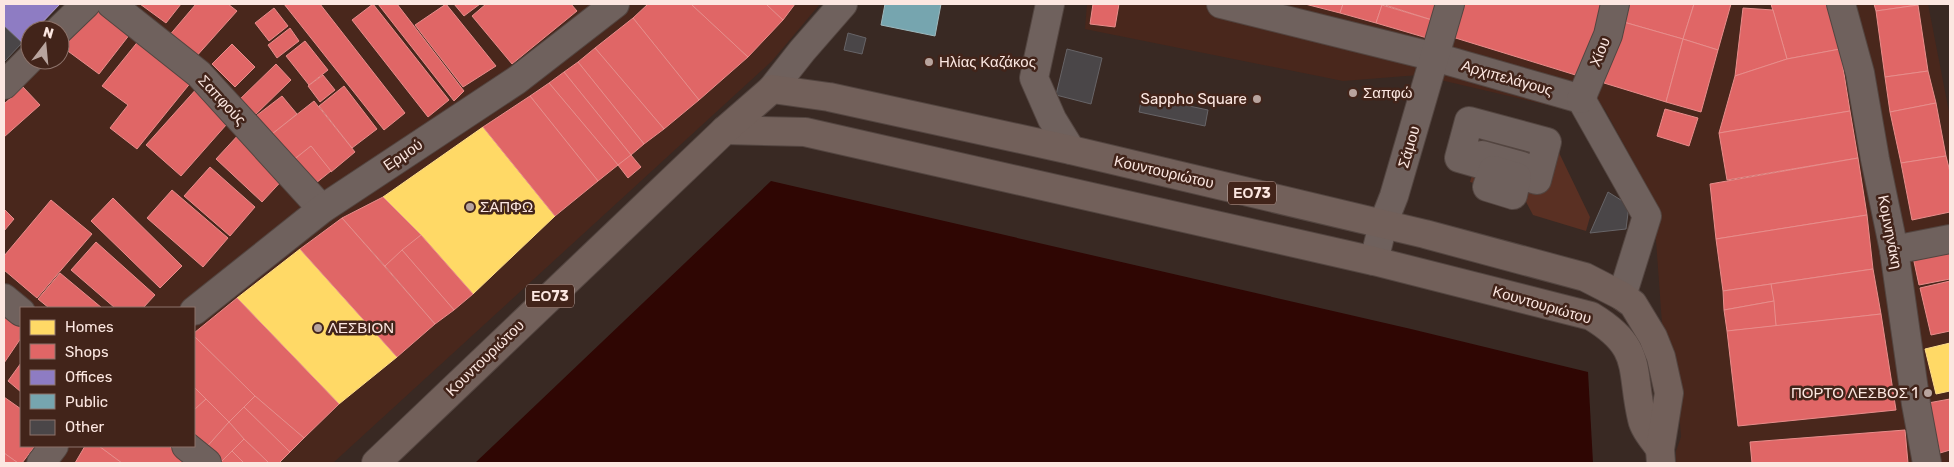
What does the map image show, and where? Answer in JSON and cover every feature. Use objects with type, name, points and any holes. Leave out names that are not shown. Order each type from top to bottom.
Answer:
[{"type":"main road","name":"Κουντουριώτου","points":[[376,463],[725,130],[772,89],[829,97],[1071,150],[1383,224],[1585,277],[1622,296],[1633,304],[1649,328],[1661,357],[1669,393],[1660,456]]},
{"type":"main road","name":"Κουντουριώτου","points":[[725,130],[805,132],[1374,261],[1584,314],[1606,324],[1620,338],[1633,361],[1642,421],[1660,456]]},
{"type":"street","points":[[69,20],[86,4]]},
{"type":"street","name":"Σαπφούς","points":[[111,4],[199,74],[322,209]]},
{"type":"street","name":"Ερμού","points":[[195,310],[322,209],[517,80],[616,4]]},
{"type":"street","points":[[772,89],[802,50],[843,4]]},
{"type":"street","points":[[1050,4],[1034,78],[1052,119],[1071,150]]},
{"type":"street","name":"Αρχιπελάγους","points":[[1222,4],[1435,57],[1580,99]]},
{"type":"street","name":"Σάμου","points":[[1374,261],[1383,224],[1394,196],[1450,4]]},
{"type":"street","name":"Χίου","points":[[1580,99],[1608,34],[1615,4]]},
{"type":"street","name":"Κομνηνάκη","points":[[1841,4],[1860,72],[1875,159],[1894,250],[1916,404],[1927,463]]},
{"type":"street","points":[[4,84],[20,69]]},
{"type":"street","points":[[1580,99],[1647,216],[1622,296]]},
{"type":"street","points":[[1894,250],[1950,239]]},
{"type":"street","points":[[4,298],[20,311]]},
{"type":"street","points":[[41,463],[53,447]]},
{"type":"street","points":[[187,447],[208,463]]},
{"type":"shaded area","points":[[97,4],[820,4],[772,61],[333,463],[4,463],[4,97],[32,70],[70,70],[70,32]]},
{"type":"shaded area","points":[[1087,4],[1928,4],[1950,117],[1950,463],[1676,463],[1676,451],[1681,437],[1677,381],[1663,338],[1653,198],[1604,108],[1564,109],[1419,75],[1343,81],[1085,29]]},
{"type":"shaded area","points":[[1467,109],[1500,118],[1498,129],[1469,120],[1459,158],[1480,164],[1482,156],[1522,167],[1520,175],[1538,180],[1547,142],[1515,134],[1518,123],[1549,132],[1590,217],[1586,231],[1533,215],[1524,198],[1513,195],[1517,176],[1493,170],[1487,187],[1470,182],[1474,169],[1453,163]]},
{"type":"shaded area","points":[[771,181],[1411,329],[1588,372],[1593,463],[475,463]]},
{"type":"building: Homes","name":"ΣΑΠΦΩ","points":[[483,127],[555,216],[473,294],[383,197]]},
{"type":"building: Homes","name":"ΛΕΣΒΙΟΝ","points":[[300,249],[397,357],[339,404],[237,298]]},
{"type":"building: Homes","points":[[1950,343],[1950,391],[1936,394],[1925,349]]},
{"type":"building: Shops","points":[[140,4],[181,4],[166,23]]},
{"type":"building: Shops","points":[[196,4],[228,4],[237,11],[194,59],[168,37]]},
{"type":"building: Shops","points":[[284,4],[320,4],[405,113],[384,130]]},
{"type":"building: Shops","points":[[373,4],[449,100],[428,117],[352,20]]},
{"type":"building: Shops","points":[[378,4],[397,4],[464,91],[454,101]]},
{"type":"building: Shops","points":[[446,4],[496,66],[463,87],[415,25]]},
{"type":"building: Shops","points":[[454,4],[480,4],[464,16]]},
{"type":"building: Shops","points":[[486,4],[571,4],[577,11],[512,64],[472,16]]},
{"type":"building: Shops","points":[[648,4],[691,4],[748,57],[699,100],[633,18]]},
{"type":"building: Shops","points":[[691,4],[766,4],[783,20],[748,57]]},
{"type":"building: Shops","points":[[766,4],[795,4],[783,20]]},
{"type":"building: Shops","points":[[1093,4],[1119,4],[1115,27],[1090,24]]},
{"type":"building: Shops","points":[[1305,4],[1343,4],[1340,13]]},
{"type":"building: Shops","points":[[1343,4],[1382,5],[1376,23],[1340,13]]},
{"type":"building: Shops","points":[[1382,4],[1436,4],[1432,20]]},
{"type":"building: Shops","points":[[1457,4],[1605,4],[1582,77],[1449,36]]},
{"type":"building: Shops","points":[[1625,4],[1694,4],[1683,39],[1620,21]]},
{"type":"building: Shops","points":[[1694,4],[1731,4],[1718,50],[1683,39]]},
{"type":"building: Shops","points":[[1771,4],[1828,4],[1840,49],[1787,59]]},
{"type":"building: Shops","points":[[1874,4],[1918,4],[1918,5],[1876,11]]},
{"type":"building: Shops","points":[[92,5],[130,34],[99,74],[70,53],[70,34]]},
{"type":"building: Shops","points":[[1382,5],[1432,20],[1427,38],[1376,23]]},
{"type":"building: Shops","points":[[1918,5],[1928,71],[1885,77],[1876,11]]},
{"type":"building: Shops","points":[[274,8],[288,26],[269,41],[255,23]]},
{"type":"building: Shops","points":[[1743,8],[1773,10],[1787,59],[1735,76]]},
{"type":"building: Shops","points":[[633,18],[699,100],[664,129],[595,48]]},
{"type":"building: Shops","points":[[1620,21],[1683,39],[1666,102],[1604,83]]},
{"type":"building: Shops","points":[[290,28],[299,41],[277,58],[268,45]]},
{"type":"building: Shops","points":[[144,34],[196,76],[137,149],[110,128],[128,105],[102,86]]},
{"type":"building: Shops","points":[[1683,39],[1718,50],[1701,112],[1666,102]]},
{"type":"building: Shops","points":[[305,41],[328,70],[309,85],[286,56]]},
{"type":"building: Shops","points":[[232,44],[255,67],[235,87],[212,64]]},
{"type":"building: Shops","points":[[595,48],[664,129],[644,144],[578,62]]},
{"type":"building: Shops","points":[[1840,49],[1850,111],[1719,133],[1735,76],[1787,59]]},
{"type":"building: Shops","points":[[578,62],[644,144],[631,155],[564,72]]},
{"type":"building: Shops","points":[[276,64],[291,80],[252,118],[237,102]]},
{"type":"building: Shops","points":[[1928,71],[1936,103],[1890,112],[1885,77]]},
{"type":"building: Shops","points":[[564,72],[631,155],[618,165],[549,83]]},
{"type":"building: Shops","points":[[323,75],[335,90],[320,102],[308,86]]},
{"type":"building: Shops","points":[[549,83],[618,165],[598,181],[530,96]]},
{"type":"building: Shops","points":[[199,86],[234,116],[181,176],[146,145]]},
{"type":"building: Shops","points":[[344,86],[377,129],[352,148],[319,106]]},
{"type":"building: Shops","points":[[23,87],[40,105],[4,137],[4,104]]},
{"type":"building: Shops","points":[[282,96],[297,114],[267,138],[252,119]]},
{"type":"building: Shops","points":[[530,96],[598,181],[555,216],[483,127]]},
{"type":"building: Shops","points":[[314,101],[355,152],[331,172],[311,146],[288,164],[267,138]]},
{"type":"building: Shops","points":[[1936,103],[1946,156],[1901,163],[1890,112]]},
{"type":"building: Shops","points":[[1665,109],[1698,118],[1689,146],[1657,136]]},
{"type":"building: Shops","points":[[1850,111],[1858,158],[1727,180],[1719,133]]},
{"type":"building: Shops","points":[[241,132],[287,175],[262,202],[216,159]]},
{"type":"building: Shops","points":[[311,146],[331,171],[311,187],[291,162]]},
{"type":"building: Shops","points":[[631,155],[641,167],[628,178],[618,165]]},
{"type":"building: Shops","points":[[1946,156],[1950,172],[1950,212],[1912,220],[1901,163]]},
{"type":"building: Shops","points":[[1858,158],[1867,215],[1716,239],[1710,184]]},
{"type":"building: Shops","points":[[210,167],[255,207],[230,236],[184,196]]},
{"type":"building: Shops","points":[[172,190],[228,238],[203,267],[147,218]]},
{"type":"building: Shops","points":[[383,197],[421,235],[385,266],[342,218]]},
{"type":"building: Shops","points":[[113,198],[182,266],[160,288],[91,221]]},
{"type":"building: Shops","points":[[51,200],[92,234],[37,298],[4,270],[4,256]]},
{"type":"building: Shops","points":[[4,209],[14,219],[4,231]]},
{"type":"building: Shops","points":[[1867,215],[1873,269],[1723,291],[1716,239]]},
{"type":"building: Shops","points":[[342,218],[435,324],[397,357],[300,249]]},
{"type":"building: Shops","points":[[421,235],[473,294],[454,310],[402,250]]},
{"type":"building: Shops","points":[[96,242],[155,295],[144,307],[114,307],[71,270]]},
{"type":"building: Shops","points":[[402,250],[454,310],[435,324],[385,266]]},
{"type":"building: Shops","points":[[1950,250],[1950,279],[1919,285],[1913,257]]},
{"type":"building: Shops","points":[[1873,269],[1881,314],[1776,326],[1771,284]]},
{"type":"building: Shops","points":[[60,273],[101,307],[48,307],[38,299]]},
{"type":"building: Shops","points":[[1950,281],[1950,331],[1931,335],[1920,288]]},
{"type":"building: Shops","points":[[1771,284],[1774,301],[1724,310],[1723,291]]},
{"type":"building: Shops","points":[[237,298],[339,404],[304,438],[255,396],[195,337],[195,332]]},
{"type":"building: Shops","points":[[1774,301],[1776,326],[1727,331],[1724,310]]},
{"type":"building: Shops","points":[[4,312],[20,322],[20,339],[4,363]]},
{"type":"building: Shops","points":[[1881,314],[1896,410],[1738,426],[1727,331]]},
{"type":"building: Shops","points":[[195,337],[255,396],[229,422],[195,388]]},
{"type":"building: Shops","points":[[20,364],[20,391],[8,381]]},
{"type":"building: Shops","points":[[195,388],[206,399],[195,409]]},
{"type":"building: Shops","points":[[255,396],[304,438],[290,452],[244,407]]},
{"type":"building: Shops","points":[[4,397],[20,408],[20,447],[34,447],[22,463],[18,463],[4,453]]},
{"type":"building: Shops","points":[[206,399],[229,422],[204,450],[195,440],[195,409]]},
{"type":"building: Shops","points":[[1950,399],[1950,450],[1940,453],[1928,403]]},
{"type":"building: Shops","points":[[244,407],[290,452],[279,463],[269,463],[229,422]]},
{"type":"building: Shops","points":[[229,422],[244,439],[220,463],[204,450]]},
{"type":"building: Shops","points":[[1905,430],[1908,463],[1752,463],[1750,442]]},
{"type":"building: Shops","points":[[244,439],[269,463],[244,463],[232,451]]},
{"type":"building: Shops","points":[[84,447],[100,447],[122,463],[75,463]]},
{"type":"building: Shops","points":[[100,447],[170,447],[187,463],[122,463]]},
{"type":"building: Shops","points":[[232,451],[244,463],[220,463]]},
{"type":"building: Shops","points":[[4,453],[18,463],[4,463]]},
{"type":"building: Offices","points":[[4,4],[60,4],[45,20],[20,20],[20,41],[4,26]]},
{"type":"building: Public","points":[[885,4],[941,4],[935,36],[881,25]]},
{"type":"building: Other","points":[[4,26],[20,41],[20,45],[4,62]]},
{"type":"building: Other","points":[[848,33],[866,38],[862,54],[844,50]]},
{"type":"building: Other","points":[[1067,49],[1102,58],[1091,104],[1056,95]]},
{"type":"building: Other","points":[[1142,96],[1208,110],[1205,126],[1139,112]]},
{"type":"building: Other","points":[[1608,192],[1629,205],[1626,229],[1590,233]]},
{"type":"place","name":"Ηλίας Καζάκος","points":[[929,62]]},
{"type":"place","name":"Σαπφώ","points":[[1353,93]]},
{"type":"place","name":"Sappho Square","points":[[1257,99]]},
{"type":"place","name":"ΣΑΠΦΩ","points":[[470,207]]},
{"type":"place","name":"ΛΕΣΒΙΟΝ","points":[[318,328]]},
{"type":"place","name":"ΠΟΡΤΟ ΛΕΣΒΟΣ 1","points":[[1928,393]]}]
